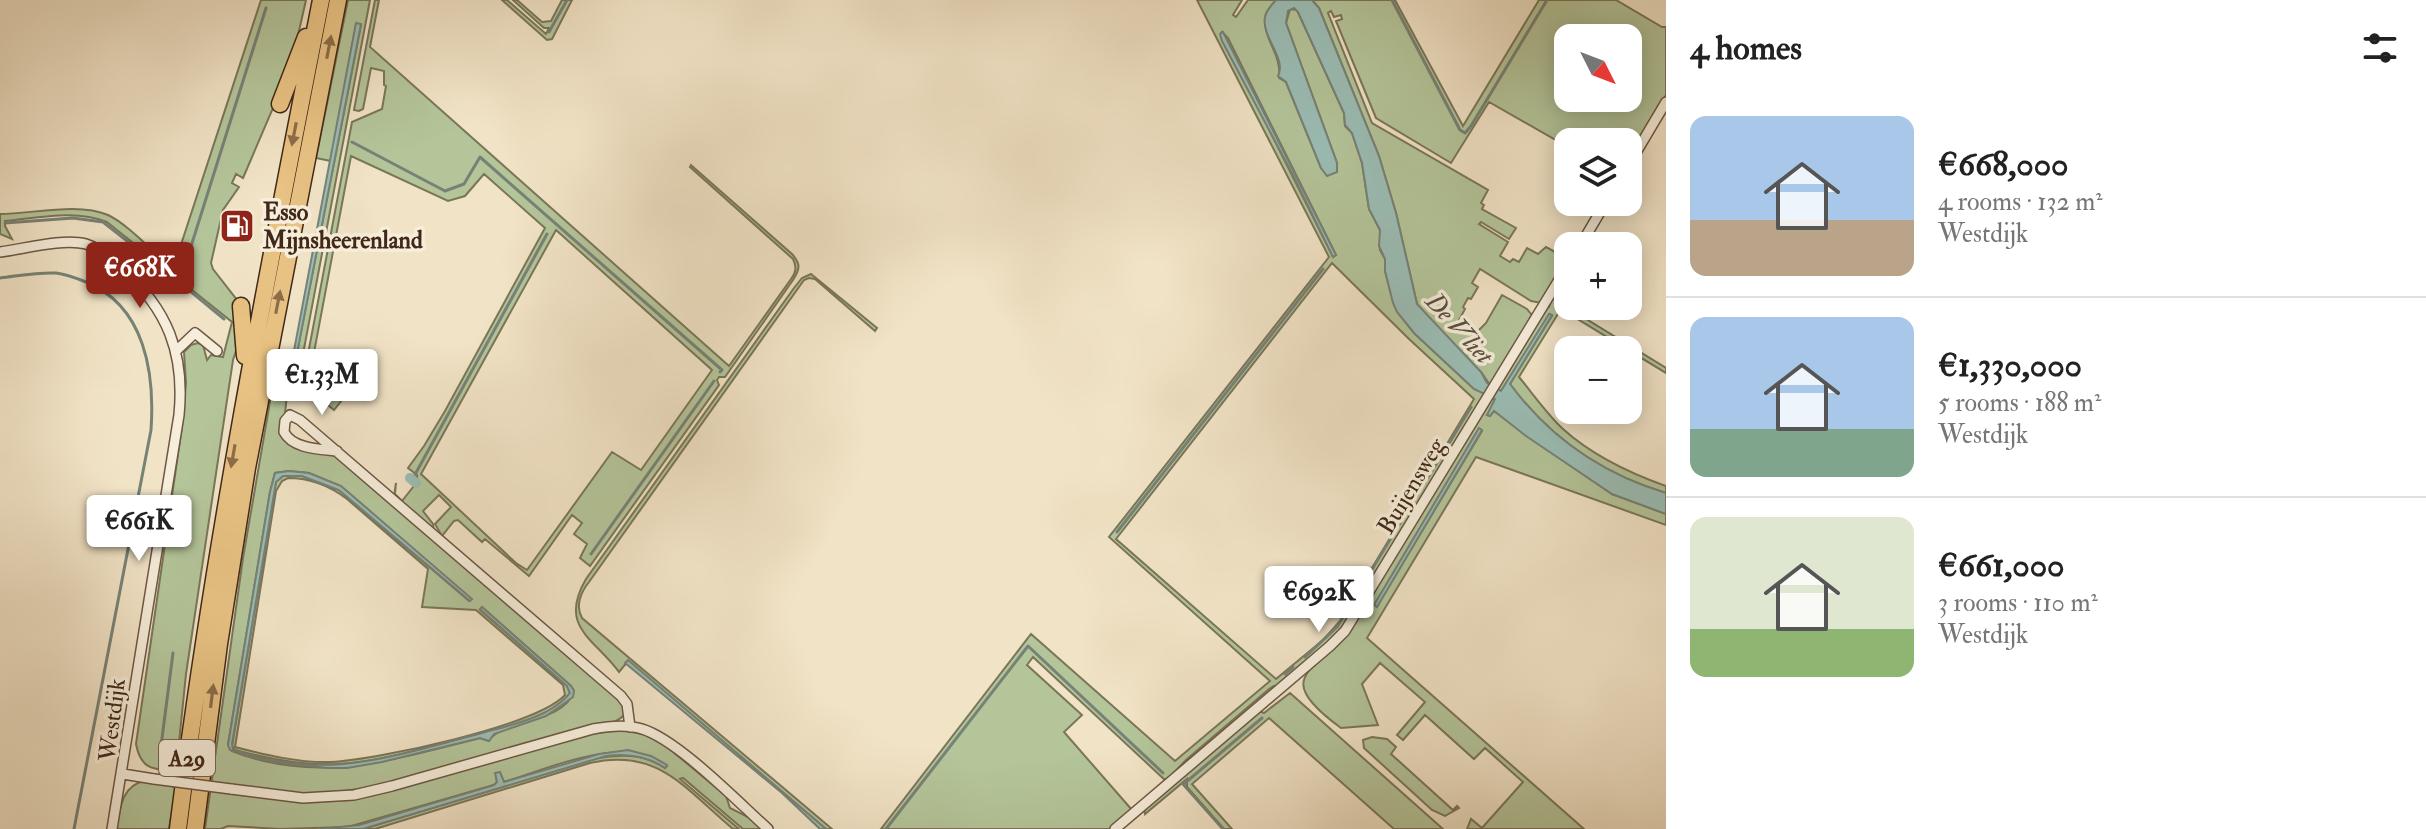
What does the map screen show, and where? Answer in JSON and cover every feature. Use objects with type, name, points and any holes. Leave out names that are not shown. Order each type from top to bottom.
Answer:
[{"type":"highway","name":"A29","points":[[195,829],[219,644],[247,468],[338,0]]},
{"type":"highway","name":"A29","points":[[280,104],[321,1]]},
{"type":"highway","name":"A29","points":[[178,829],[211,590],[247,379],[321,1]]},
{"type":"highway","name":"A29","points":[[241,306],[247,379]]},
{"type":"street","points":[[1642,142],[1666,102]]},
{"type":"street","name":"Westdijk","points":[[0,252],[74,243],[97,249],[131,276],[154,301],[176,351],[180,379],[179,415],[123,774],[303,798],[354,795],[593,729],[630,727],[645,730],[671,744],[768,829]]},
{"type":"street","name":"Buijensweg","points":[[1115,829],[1345,631],[1554,288]]},
{"type":"street","points":[[176,351],[195,333],[217,351]]},
{"type":"street","points":[[337,451],[291,441],[284,432],[285,421],[290,415],[296,417],[337,451],[621,696],[627,704],[630,727]]},
{"type":"street","points":[[112,829],[123,774]]},
{"type":"green space","points":[[261,0],[306,0],[291,66],[243,178],[236,174],[232,183],[239,187],[223,210],[211,263],[237,300],[240,339],[233,360],[186,674],[176,772],[149,767],[141,759],[136,744],[182,427],[186,383],[184,352],[198,343],[203,345],[207,360],[211,355],[223,357],[232,322],[107,222],[70,215],[5,221],[12,239],[0,234],[0,214],[69,209],[96,211],[123,224],[174,266]]},
{"type":"green space","points":[[348,0],[370,0],[300,370],[287,394],[283,434],[294,446],[330,453],[345,463],[615,694],[626,712],[611,723],[374,786],[302,793],[269,792],[230,784],[228,793],[312,801],[353,798],[583,735],[620,730],[644,734],[660,741],[726,796],[730,808],[763,829],[743,829],[683,778],[680,779],[739,829],[733,829],[669,775],[634,761],[614,760],[590,763],[375,829],[363,829],[594,759],[631,756],[665,768],[667,766],[650,757],[609,753],[565,762],[504,782],[500,773],[496,773],[497,782],[494,785],[348,827],[280,829],[228,826],[205,829],[243,558],[276,367],[292,378],[361,25],[356,25],[331,161],[316,158]],"holes":[[[275,473],[309,473],[341,486],[471,599],[469,601],[339,490],[302,476],[283,476],[276,482],[232,746],[235,750],[312,764],[373,760],[521,723],[562,701],[570,693],[567,686],[480,610],[482,607],[571,686],[574,691],[568,702],[546,716],[505,729],[489,741],[480,738],[356,765],[295,766],[232,751],[228,745],[270,492]],[[288,478],[319,484],[347,499],[428,569],[422,607],[476,610],[563,685],[565,695],[548,707],[490,729],[417,748],[353,760],[307,761],[235,747],[276,491]]]},
{"type":"green space","points":[[375,0],[379,0],[370,47],[729,366],[793,276],[795,265],[793,259],[691,165],[797,261],[798,270],[793,280],[725,377],[719,377],[719,385],[590,566],[580,558],[587,544],[574,534],[582,523],[572,515],[529,576],[485,539],[482,542],[458,520],[442,536],[435,524],[451,507],[439,495],[423,511],[433,524],[434,531],[394,496],[396,483],[395,494],[402,501],[417,482],[417,475],[408,468],[445,411],[545,228],[484,174],[465,196],[448,201],[351,156],[309,379],[333,398],[341,395],[349,356],[373,361],[334,410],[303,384],[300,387],[297,385],[305,370],[352,122],[382,109],[386,86],[384,71],[371,68],[363,109],[354,110]],"holes":[[[556,230],[712,370],[641,470],[612,452],[527,570],[421,474]]]},
{"type":"green space","points":[[502,0],[507,0],[546,34],[549,28],[544,28],[513,0],[517,0],[542,22],[551,21],[562,0],[572,0],[552,39],[547,40]]},
{"type":"green space","points":[[1197,0],[1242,0],[1233,15],[1236,17],[1248,0],[1276,0],[1269,11],[1266,30],[1279,67],[1279,78],[1286,82],[1321,168],[1337,163],[1286,23],[1290,9],[1297,10],[1344,113],[1345,126],[1352,133],[1362,163],[1369,209],[1380,230],[1380,250],[1385,259],[1385,271],[1395,307],[1414,333],[1474,389],[1485,393],[1347,621],[1328,643],[1276,687],[1269,689],[1166,781],[1033,657],[1027,665],[1082,715],[1064,732],[1132,810],[1109,829],[881,829],[1031,634],[1175,761],[1270,681],[1109,537],[1329,257]],"holes":[[[1222,32],[1228,38],[1336,255],[1333,257]],[[1332,263],[1474,399],[1340,621],[1323,640],[1276,679],[1116,539]]]},
{"type":"green space","points":[[1312,0],[1395,0],[1463,126],[1539,0],[1616,0],[1666,27],[1666,95],[1642,135],[1642,128],[1554,128],[1554,139],[1489,102],[1451,163],[1376,118],[1336,21],[1342,19],[1341,15],[1334,17],[1331,11],[1328,13],[1372,123],[1488,190],[1481,203],[1484,205],[1482,209],[1516,228],[1509,239],[1481,222],[1479,224],[1508,242],[1500,256],[1510,262],[1513,259],[1519,262],[1527,248],[1538,254],[1546,247],[1554,251],[1554,281],[1541,303],[1531,301],[1480,269],[1472,283],[1478,287],[1471,299],[1468,298],[1458,322],[1473,336],[1486,323],[1502,295],[1532,315],[1490,385],[1417,304],[1379,156],[1319,8]]},
{"type":"green space","points":[[811,274],[877,328],[875,331],[815,279],[804,280],[586,586],[579,609],[582,618],[832,829],[826,829],[628,661],[619,672],[583,631],[576,609],[578,595],[586,579],[794,288],[802,278]]},
{"type":"green space","points":[[1554,294],[1554,320],[1519,377],[1554,424],[1612,463],[1666,486],[1666,493],[1620,476],[1579,452],[1542,421],[1510,384],[1552,316],[1550,314],[1501,391],[1497,389],[1546,307],[1549,307]]},
{"type":"green space","points":[[1579,320],[1588,320],[1614,336],[1605,336]]},
{"type":"green space","points":[[1642,353],[1666,368],[1666,373],[1642,358]]},
{"type":"green space","points":[[1492,397],[1496,401],[1487,415],[1494,411],[1612,494],[1666,514],[1666,525],[1476,457],[1367,638],[1584,829],[1467,829],[1471,819],[1482,828],[1523,782],[1485,748],[1474,759],[1425,715],[1403,740],[1397,735],[1425,702],[1380,663],[1362,684],[1378,725],[1341,728],[1319,710],[1307,696],[1303,684],[1307,674],[1354,625]],"holes":[[[1479,429],[1482,431],[1377,606],[1375,604]]]},
{"type":"green space","points":[[1290,693],[1443,829],[1394,829],[1269,718],[1192,784],[1232,829],[1224,829],[1187,787],[1187,779],[1145,814],[1144,808],[1259,711],[1264,713]]},
{"type":"green space","points":[[1372,737],[1387,739],[1396,747],[1391,754],[1453,810],[1457,806],[1459,808],[1445,816],[1432,810],[1364,748],[1363,740]]},
{"type":"green space","points":[[144,781],[176,787],[169,829],[116,829],[126,793]]},
{"type":"water","points":[[1276,0],[1312,0],[1319,8],[1379,156],[1417,304],[1481,372],[1487,383],[1501,391],[1549,314],[1552,315],[1510,384],[1542,421],[1579,452],[1620,476],[1666,493],[1666,514],[1612,494],[1494,411],[1487,415],[1495,399],[1474,389],[1414,333],[1397,312],[1379,246],[1380,230],[1369,209],[1362,163],[1352,133],[1345,125],[1344,113],[1294,8],[1288,11],[1286,23],[1337,163],[1337,172],[1327,176],[1321,168],[1286,82],[1278,76],[1279,62],[1265,25],[1267,12]]},
{"type":"water","points":[[356,23],[361,24],[292,379],[289,377]]},
{"type":"water","points":[[1223,32],[1336,255],[1333,257],[1222,41],[1220,34]]},
{"type":"water","points":[[1479,428],[1482,430],[1377,607],[1374,605]]},
{"type":"water","points":[[275,473],[309,473],[341,486],[472,599],[470,601],[339,490],[302,476],[283,476],[276,482],[233,749],[301,764],[360,762],[512,725],[538,716],[562,701],[570,693],[567,686],[480,609],[482,607],[571,686],[573,697],[546,716],[494,734],[489,741],[480,738],[347,768],[279,763],[230,750],[228,745],[270,492]]},
{"type":"water","points":[[628,660],[826,829],[820,829],[782,793],[625,663]]},
{"type":"water","points":[[628,750],[651,756],[667,765],[665,768],[637,756],[606,756],[363,829],[320,829],[359,825],[494,785],[497,782],[495,773],[500,772],[504,782],[599,754]]},
{"type":"waterway","points":[[549,32],[567,0]]},
{"type":"waterway","points":[[1392,0],[1460,130],[1465,133],[1547,0]]},
{"type":"waterway","points":[[5,223],[73,218],[103,222],[178,281],[266,8]]},
{"type":"waterway","points":[[352,142],[445,191],[464,184],[480,157],[722,370],[720,372]]},
{"type":"waterway","points":[[412,480],[547,234]]},
{"type":"waterway","points":[[1117,532],[1323,269]]},
{"type":"waterway","points":[[0,278],[60,274],[86,282],[106,293],[122,307],[134,324],[148,364],[151,386],[151,430],[74,829]]},
{"type":"waterway","points":[[178,281],[224,319]]},
{"type":"waterway","points":[[591,554],[714,381]]},
{"type":"waterway","points":[[1413,502],[1471,407]]},
{"type":"waterway","points":[[410,478],[416,483]]},
{"type":"waterway","points":[[1305,657],[1337,627],[1403,518]]},
{"type":"waterway","points":[[886,829],[1028,646],[1163,773]]},
{"type":"waterway","points":[[161,746],[173,653]]},
{"type":"waterway","points":[[1285,674],[1293,667]]},
{"type":"waterway","points":[[1185,783],[1262,718]]},
{"type":"waterway","points":[[1183,784],[1223,829]]},
{"type":"place","name":"Esso Mijnsheerenland","points":[[237,226]]},
{"type":"water label","name":"De Vliet","points":[[1460,328]]}]
